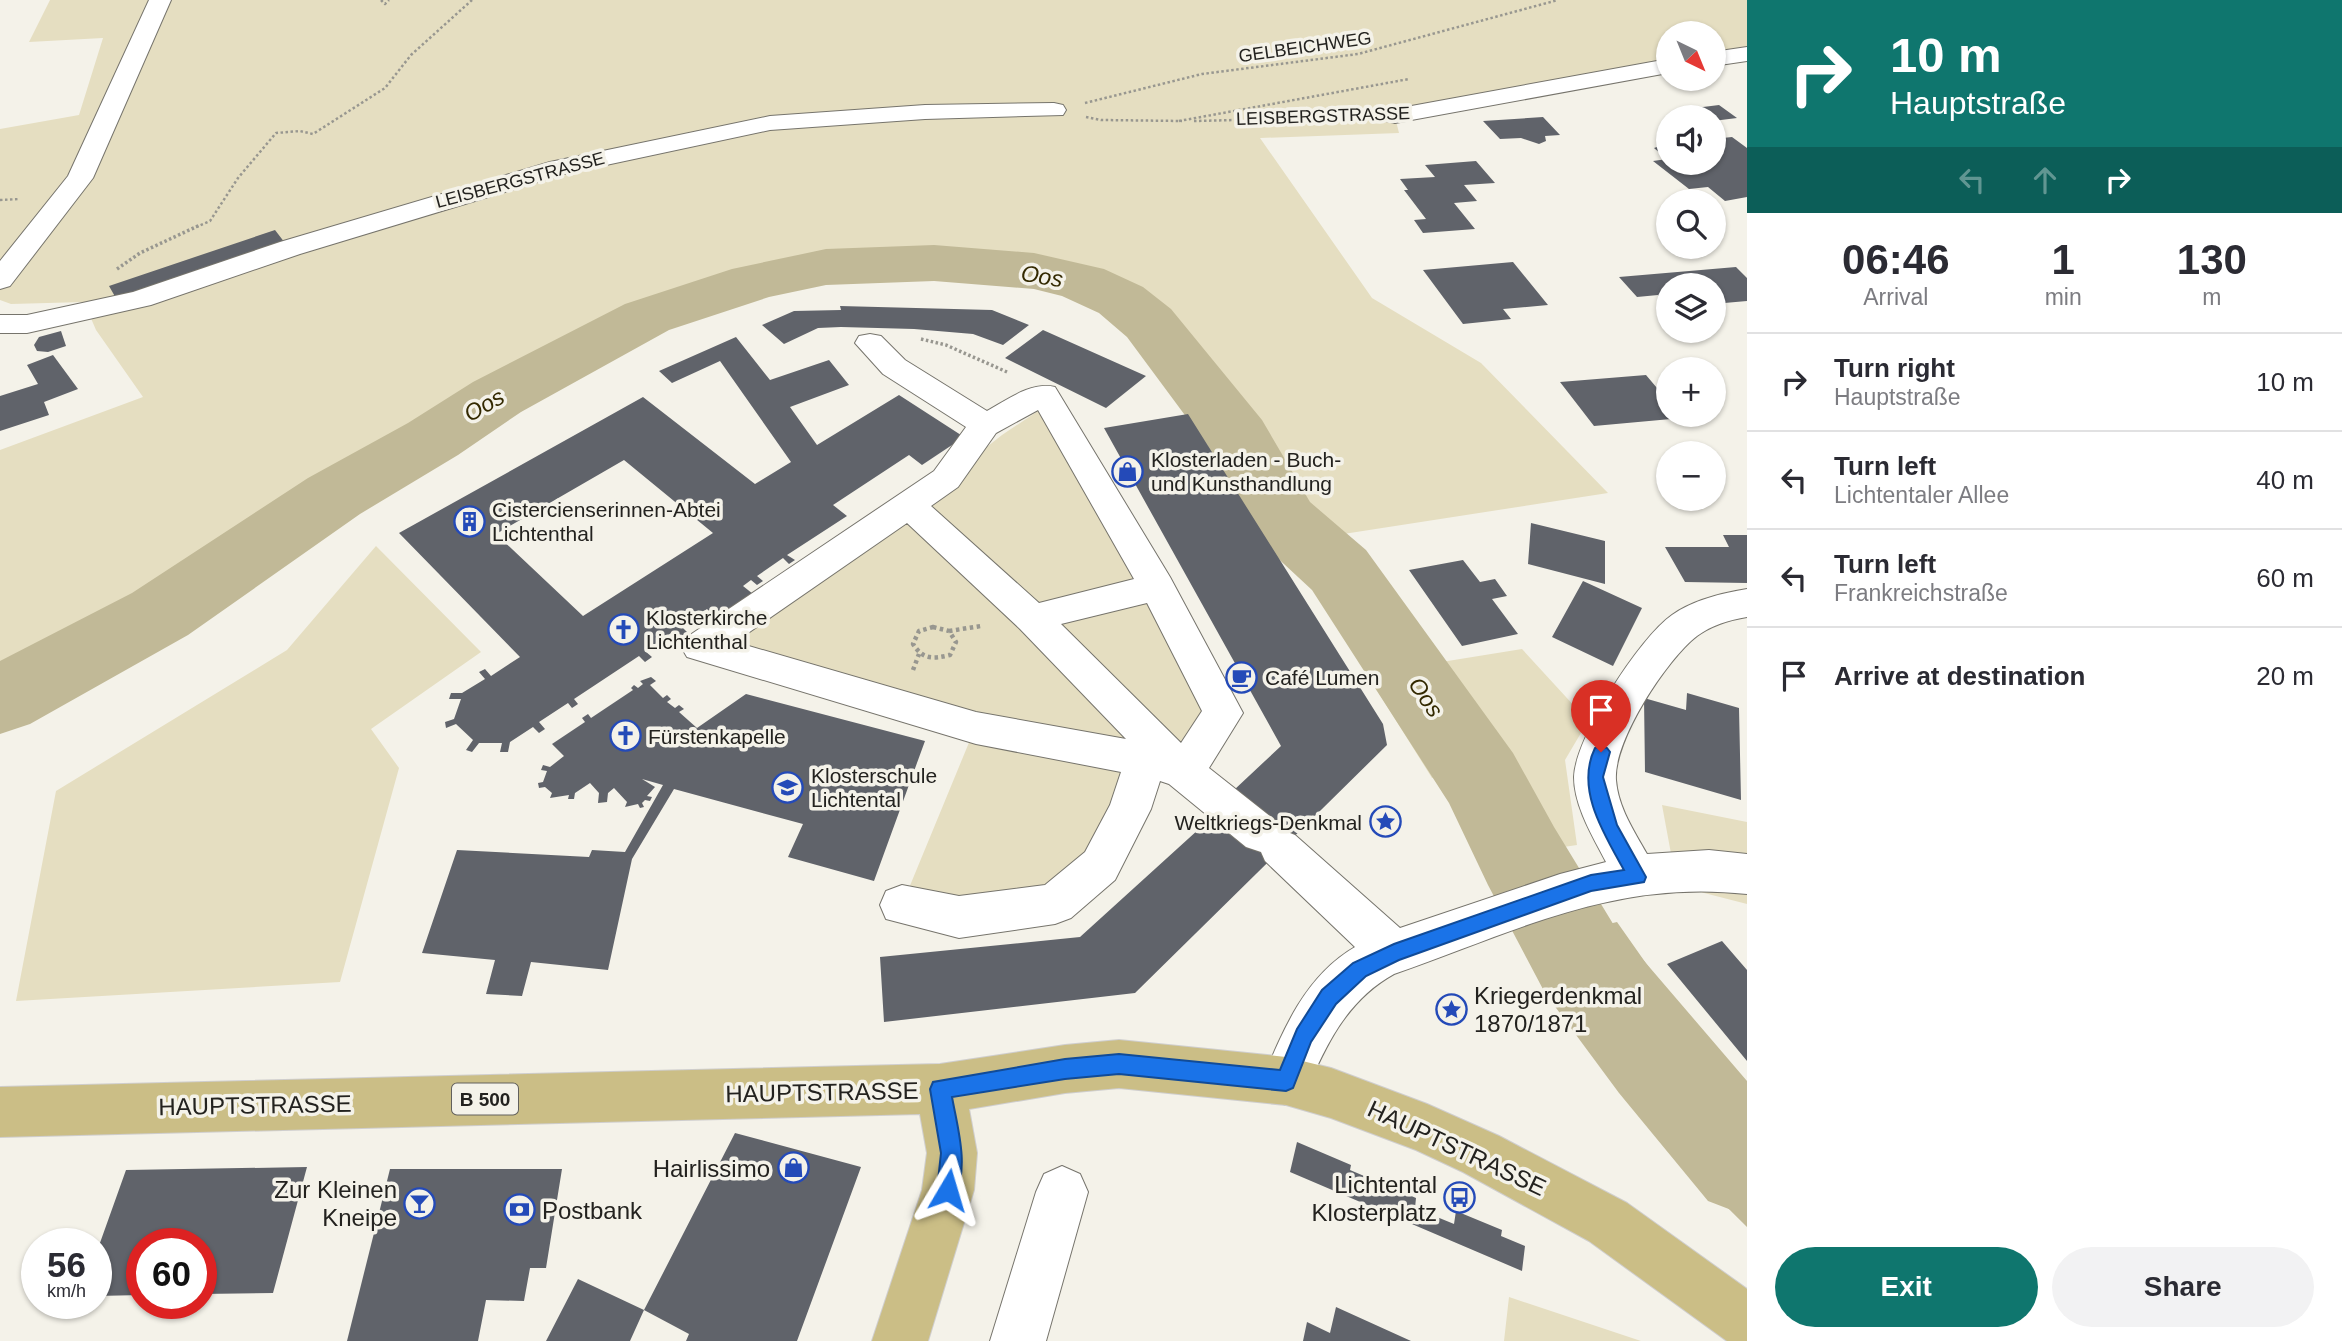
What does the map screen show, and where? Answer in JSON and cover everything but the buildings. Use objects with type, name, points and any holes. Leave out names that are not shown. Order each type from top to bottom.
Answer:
[{"type":"main road","name":"HAUPTSTRASSE","points":[[0,1112],[940,1089],[1065,1069],[1119,1064],[1286,1081],[1331,1093],[1427,1129],[1481,1154],[1608,1222],[1747,1322]]},
{"type":"main road","points":[[900,1341],[948,1190],[952,1153],[940,1089]]},
{"type":"street","points":[[0,280],[80,178],[160,0]]},
{"type":"street","points":[[1726,57],[1747,54]]},
{"type":"street","name":"LEISBERGSTRASSE","points":[[1395,116],[1656,68]]},
{"type":"street","name":"LEISBERGSTRASSE","points":[[0,324],[27,324],[141,299],[290,248],[559,167],[770,123],[925,112],[1054,110]]},
{"type":"street","points":[[870,343],[894,367],[948,398],[985,425]]},
{"type":"street","points":[[1044,394],[1157,587],[1223,713],[1197,753],[1164,765],[976,728],[700,647],[946,479],[985,425],[1044,394]]},
{"type":"street","points":[[909,505],[1033,619],[1164,765],[1270,841],[1394,953]]},
{"type":"street","points":[[1033,619],[1157,587]]},
{"type":"street","points":[[1637,877],[1609,827],[1594,777],[1608,728],[1679,630],[1724,606],[1747,603]]},
{"type":"street","points":[[902,905],[959,917],[1055,904],[1100,866],[1130,809],[1164,765]]},
{"type":"street","points":[[1286,1081],[1304,1036],[1329,997],[1360,970],[1394,953],[1591,883],[1691,868],[1747,874]]},
{"type":"street","points":[[1018,1341],[1062,1192]]},
{"type":"path","points":[[381,0],[385,4],[389,0]]},
{"type":"path","points":[[110,275],[140,253],[210,220],[238,178],[276,133],[300,131],[313,134],[385,88],[411,55],[472,0]]},
{"type":"path","name":"GELBEICHWEG","points":[[1054,110],[1202,74],[1358,54],[1558,0]]},
{"type":"path","name":"LEISBERGSTRASSE","points":[[1101,120],[1395,116]]},
{"type":"path","points":[[870,343],[916,338],[946,345],[1003,370],[1044,394]]},
{"type":"path","points":[[933,627],[949,631],[956,642],[950,655],[933,659],[919,654],[913,643],[919,631],[933,627]]},
{"type":"shaded area","points":[[50,0],[1747,0],[1747,54],[1726,57],[1726,21],[1656,21],[1656,68],[1395,117],[1399,133],[1260,138],[1372,298],[1481,363],[1608,493],[1337,535],[1423,665],[1522,649],[1588,721],[1565,760],[1577,845],[1550,849],[1491,768],[1432,778],[1214,430],[1155,343],[1117,306],[1071,285],[988,272],[841,273],[755,289],[656,322],[374,483],[179,609],[0,710],[0,450],[143,397],[96,330],[84,302],[11,304],[0,300],[0,129],[79,115],[103,38],[29,42]]},
{"type":"shaded area","points":[[1044,407],[1220,715],[1197,753],[1146,761],[1055,904],[902,905],[975,728],[700,647],[946,479],[1002,435]]},
{"type":"shaded area","points":[[376,546],[481,652],[371,729],[399,768],[340,982],[16,1001],[56,791],[287,650]]},
{"type":"shaded area","points":[[1662,805],[1747,822],[1747,904],[1677,886]]},
{"type":"shaded area","points":[[1617,922],[1747,1107],[1747,1227],[1675,1155],[1608,1077],[1526,944]]},
{"type":"shaded area","points":[[1509,1297],[1641,1341],[1504,1341]]},
{"type":"waterway","name":"Oos","points":[[0,700],[160,614],[334,496],[433,439],[497,397],[647,317],[754,282],[826,267],[934,263],[973,265],[1034,271],[1082,282],[1121,300],[1149,323],[1237,436],[1284,521],[1339,570],[1482,779],[1521,856],[1580,960],[1656,1057],[1747,1162]]},
{"type":"place","name":"Klosterladen - Buch- und Kunsthandlung","points":[[1128,471]]},
{"type":"place","name":"Cistercienserinnen-Abtei Lichtenthal","points":[[469,521]]},
{"type":"place","name":"Klosterkirche Lichtenthal","points":[[623,629]]},
{"type":"place","name":"Café Lumen","points":[[1242,677]]},
{"type":"place","name":"Fürstenkapelle","points":[[625,736]]},
{"type":"place","name":"Klosterschule Lichtental","points":[[788,787]]},
{"type":"place","name":"Weltkriegs-Denkmal","points":[[1385,822]]},
{"type":"place","name":"Kriegerdenkmal 1870/1871","points":[[1451,1009]]},
{"type":"place","name":"Hairlissimo","points":[[793,1168]]},
{"type":"place","name":"Lichtental Klosterplatz","points":[[1460,1198]]},
{"type":"place","name":"Zur Kleinen Kneipe","points":[[420,1203]]},
{"type":"place","name":"Postbank","points":[[519,1210]]},
{"type":"route","points":[[948,1190],[952,1153],[940,1089],[1065,1069],[1119,1064],[1286,1081],[1304,1036],[1329,997],[1360,970],[1394,953],[1591,883],[1637,877],[1609,827],[1594,777],[1601,752]]}]
